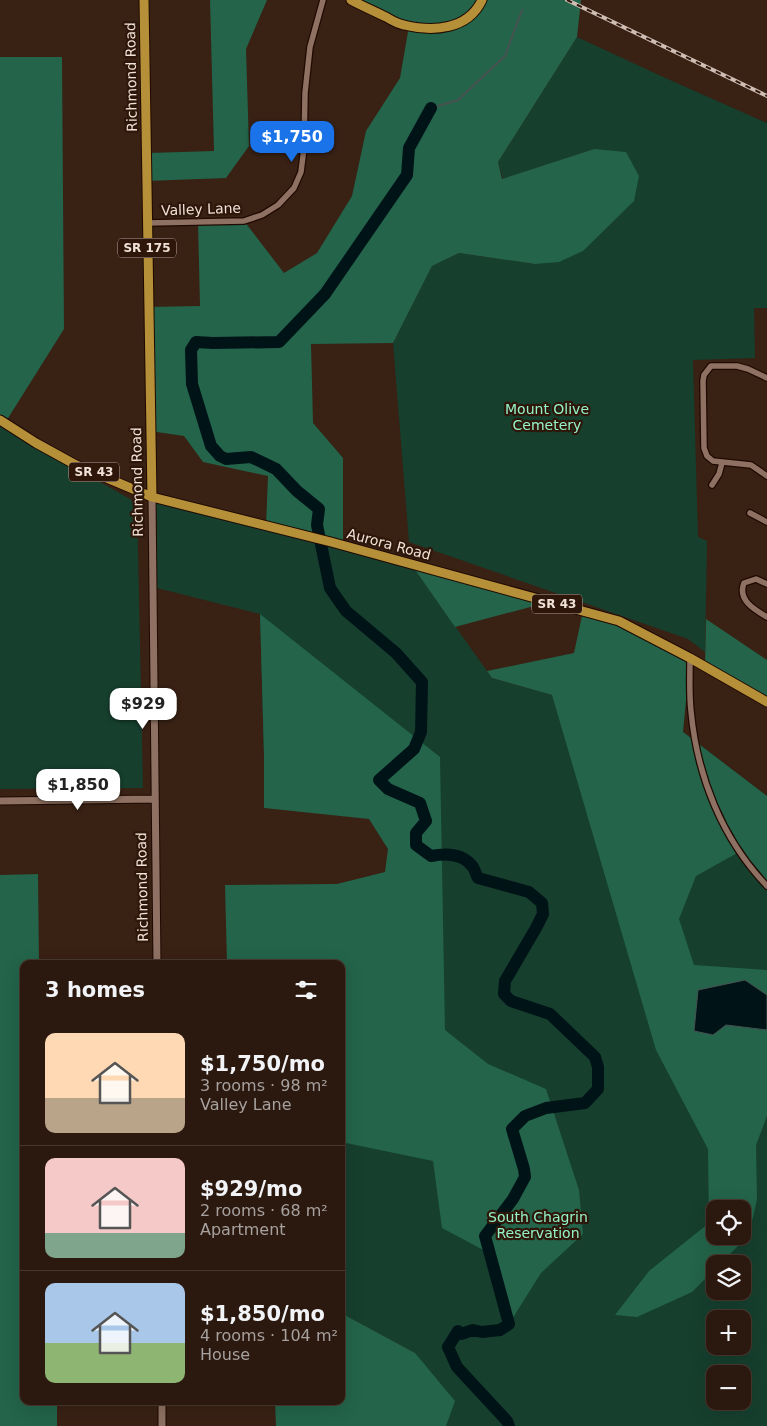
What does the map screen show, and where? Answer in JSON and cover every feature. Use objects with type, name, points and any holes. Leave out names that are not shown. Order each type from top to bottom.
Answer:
[{"type":"main road","name":"Richmond Road","points":[[144,0],[152,497]]},
{"type":"main road","points":[[351,0],[402,25],[425,28],[446,28],[464,21],[478,8],[482,0]]},
{"type":"main road","name":"Aurora Road","points":[[0,420],[76,465],[152,497],[331,542],[619,620],[767,702]]},
{"type":"street","name":"Valley Lane","points":[[147,223],[244,221],[262,215],[278,205],[294,188],[301,172],[304,148],[305,93],[310,47],[323,0]]},
{"type":"street","points":[[767,378],[748,368],[711,366],[704,374],[703,381],[704,448],[707,456],[710,459],[722,462],[751,465],[767,476]]},
{"type":"street","points":[[712,485],[719,474],[722,462]]},
{"type":"street","name":"Richmond Road","points":[[152,497],[157,960]]},
{"type":"street","points":[[750,513],[767,522]]},
{"type":"street","points":[[767,584],[756,579],[749,580],[744,583],[742,588],[744,599],[748,604],[767,617]]},
{"type":"street","points":[[690,658],[690,710],[697,754],[708,792],[729,837],[755,874],[767,886]]},
{"type":"street","points":[[0,801],[155,799]]},
{"type":"street","points":[[162,1405],[162,1426]]},
{"type":"green space","points":[[210,0],[267,0],[246,49],[249,146],[226,178],[146,181],[148,153],[214,151]]},
{"type":"green space","points":[[351,0],[581,0],[577,37],[498,162],[502,179],[594,149],[626,152],[639,176],[634,201],[583,251],[559,262],[535,264],[459,253],[432,266],[393,343],[311,344],[313,423],[343,458],[343,546],[266,526],[268,476],[203,462],[184,436],[150,431],[148,307],[200,306],[198,222],[244,221],[284,273],[317,253],[352,196],[366,131],[400,78],[409,26]]},
{"type":"green space","name":"Mount Olive Cemetery","points":[[577,37],[767,123],[767,308],[754,308],[755,358],[693,360],[698,537],[707,541],[705,652],[688,639],[409,542],[393,343],[432,266],[459,253],[535,264],[594,149],[503,179],[498,162]]},
{"type":"green space","points":[[0,57],[62,57],[64,329],[5,423],[0,420]]},
{"type":"green space","points":[[0,425],[137,503],[143,788],[0,789]]},
{"type":"green space","name":"South Chagrin Reservation","points":[[152,497],[411,564],[492,678],[683,732],[767,796],[767,1426],[416,1426],[415,1353],[345,1315],[345,1063],[440,757],[264,756],[260,614],[153,587]]},
{"type":"green space","points":[[411,564],[549,602],[455,627]]},
{"type":"green space","points":[[583,611],[619,621],[690,658],[683,732],[767,796],[767,886],[739,852],[696,876],[679,919],[694,965],[767,970],[767,995],[745,980],[694,1030],[713,1035],[726,1025],[767,1030],[767,1116],[756,1145],[757,1199],[751,1226],[751,1200],[709,1200],[708,1149],[656,1050],[552,695],[492,678],[487,671],[574,653]]},
{"type":"green space","points":[[260,614],[440,757],[445,1030],[488,1064],[546,1089],[579,1190],[583,1234],[541,1273],[509,1324],[489,1253],[442,1228],[433,1161],[345,1143],[345,960],[227,960],[225,885],[337,884],[385,872],[388,849],[369,819],[264,808]]},
{"type":"green space","points":[[706,619],[767,660],[767,702],[705,666]]},
{"type":"green space","points":[[38,874],[39,960],[20,960],[20,1405],[57,1405],[57,1426],[0,1426],[0,875]]},
{"type":"green space","points":[[706,1225],[706,1245],[739,1245],[729,1255],[706,1255],[706,1278],[692,1292],[637,1317],[615,1315],[649,1271]]},
{"type":"green space","points":[[345,1315],[415,1353],[455,1401],[446,1426],[276,1426],[275,1405],[345,1405]]},
{"type":"shaded area","points":[[745,980],[767,995],[767,1030],[726,1025],[713,1035],[694,1031],[698,990]]},
{"type":"waterway","points":[[431,108],[458,100],[505,56],[522,10]]},
{"type":"waterway","points":[[431,108],[409,148],[407,175],[325,294],[279,342],[196,342],[191,350],[192,384],[211,446],[220,456],[226,459],[251,457],[276,469],[297,491],[319,509],[317,525],[330,588],[346,611],[396,653],[422,682],[421,732],[414,749],[379,780],[388,789],[420,803],[426,821],[416,833],[416,845],[431,856],[448,854],[464,859],[473,867],[478,878],[529,892],[542,903],[543,914],[505,981],[504,994],[511,1001],[550,1014],[595,1057],[598,1067],[598,1089],[585,1103],[546,1108],[525,1116],[512,1129],[525,1177],[513,1199],[485,1236],[509,1324],[500,1330],[482,1332],[473,1330],[461,1334],[458,1331],[448,1347],[457,1367],[507,1421],[509,1426]]},
{"type":"railway","points":[[567,0],[767,96]]}]
